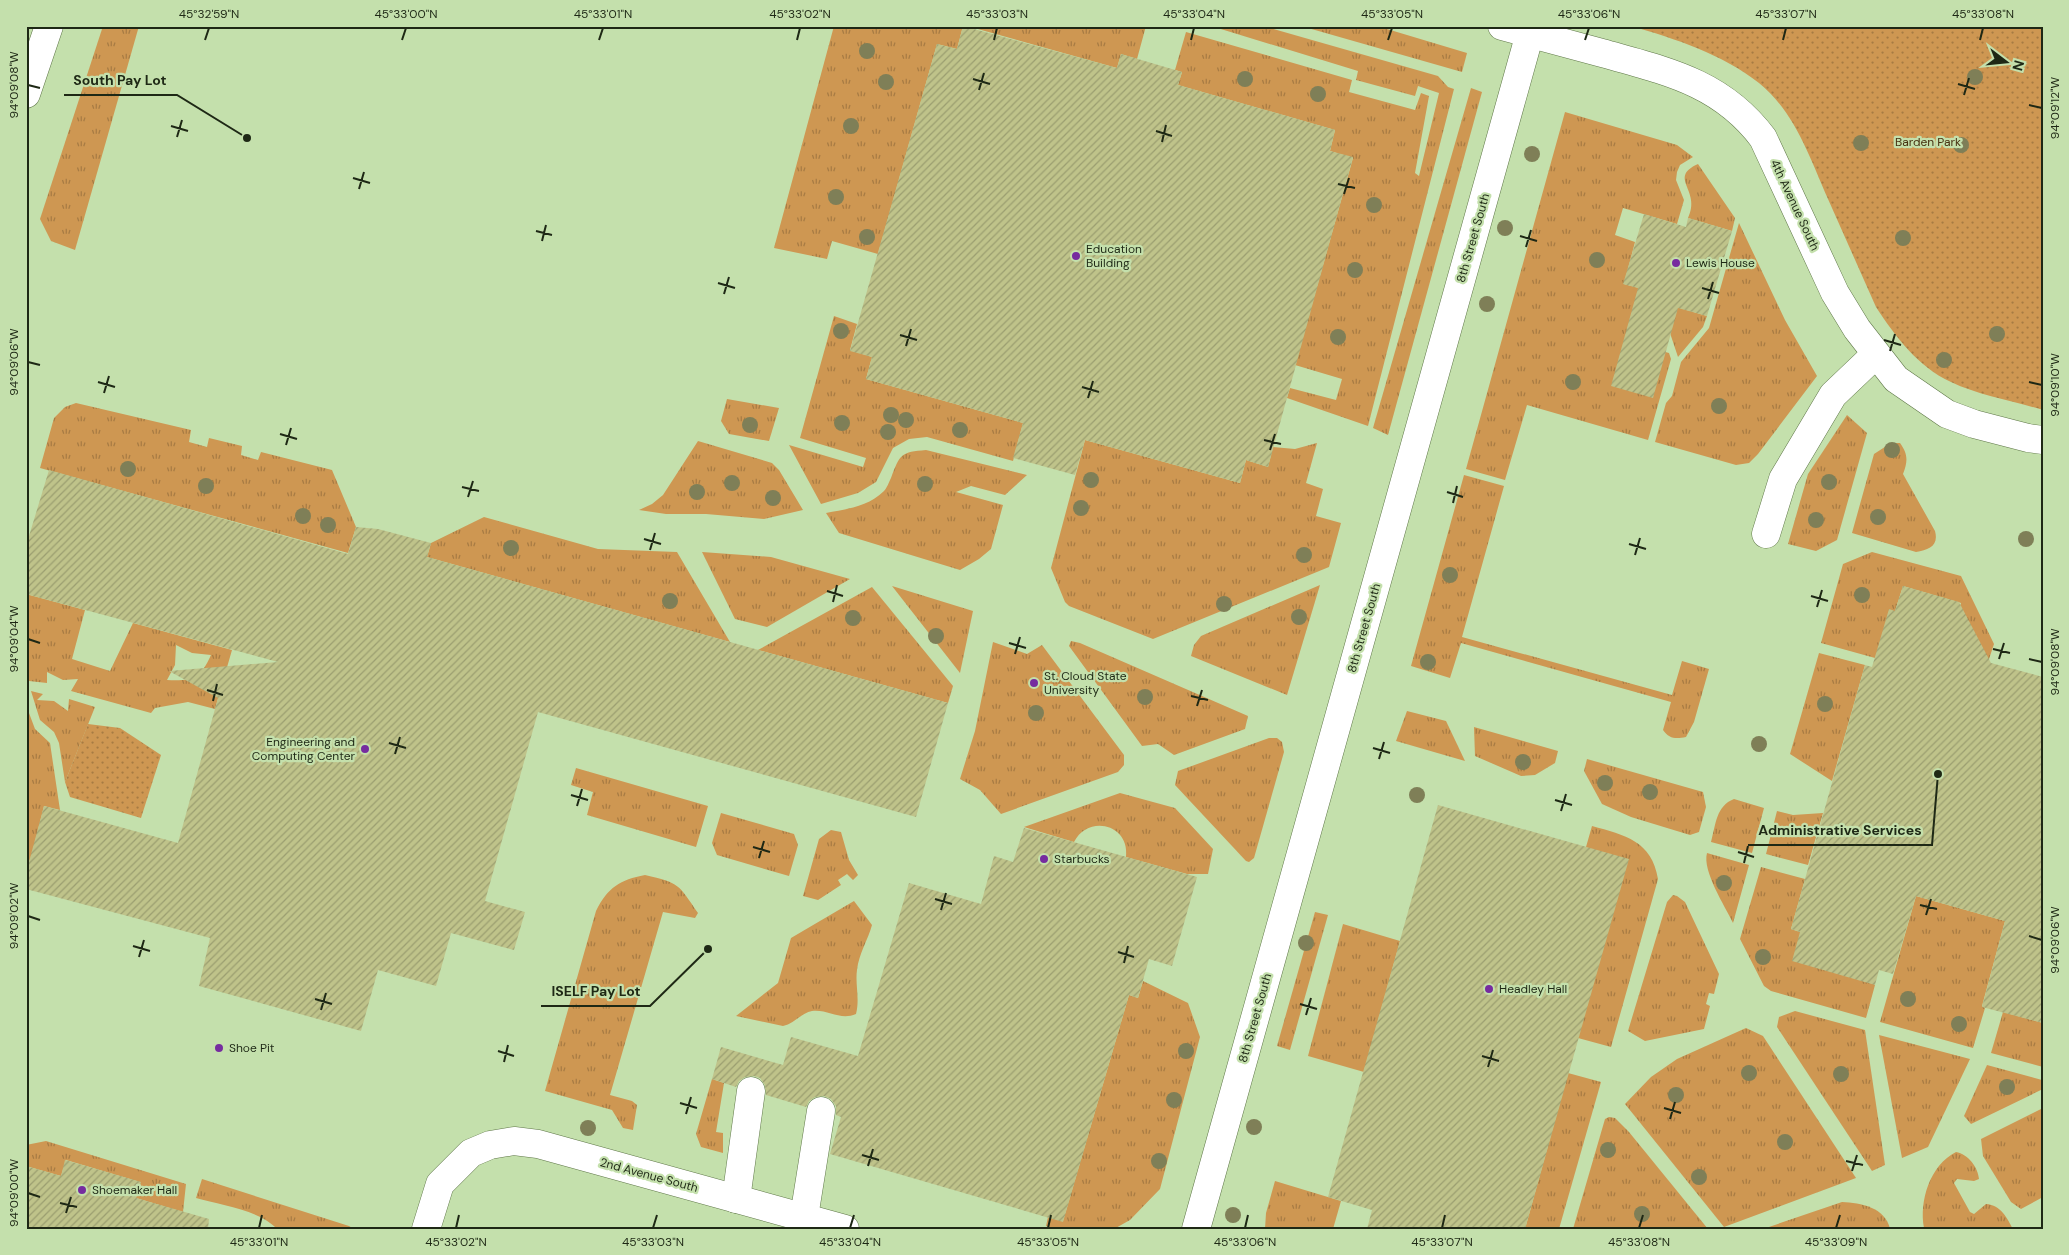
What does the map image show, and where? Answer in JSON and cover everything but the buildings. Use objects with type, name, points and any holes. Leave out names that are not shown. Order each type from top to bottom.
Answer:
[{"type":"street","points":[[26,94],[49,26]]},
{"type":"street","name":"4th Avenue South","points":[[1502,26],[1531,30],[1684,77],[1728,102],[1749,119],[1763,138],[1835,293],[1875,354],[1896,379],[1947,414],[1974,424],[2043,440]]},
{"type":"street","name":"8th Street South","points":[[1196,1229],[1531,30]]},
{"type":"street","points":[[1766,534],[1783,479],[1833,395],[1875,354]]},
{"type":"street","points":[[736,1199],[751,1091]]},
{"type":"street","points":[[804,1218],[821,1111]]},
{"type":"street","name":"2nd Avenue South","points":[[426,1229],[440,1184],[470,1153],[490,1145],[514,1141],[530,1143],[845,1229]]},
{"type":"green space","points":[[103,26],[139,26],[75,250],[51,241],[40,219]]},
{"type":"green space","points":[[834,26],[963,26],[957,49],[937,44],[878,254],[832,241],[827,259],[774,248]]},
{"type":"green space","points":[[967,26],[1146,26],[1137,59],[1121,54],[1117,68]]},
{"type":"green space","points":[[1211,26],[1263,26],[1438,76],[1448,87],[1454,89],[1368,426],[1287,398],[1290,388],[1336,400],[1342,379],[1295,365],[1353,158],[1330,151],[1335,130],[1178,85],[1182,72],[1175,70],[1186,32],[1352,80],[1349,92],[1415,110],[1421,93],[1429,96],[1415,173],[1419,176],[1439,93],[1418,86],[1415,96],[1356,80],[1358,71]]},
{"type":"green space","points":[[1301,26],[1377,26],[1467,53],[1462,72]]},
{"type":"green space","name":"Barden Park","points":[[1631,26],[2043,26],[2043,410],[1961,387],[1939,376],[1908,350],[1876,307],[1808,152],[1792,122],[1772,95],[1745,73],[1714,56],[1682,42]]},
{"type":"green space","points":[[1471,88],[1482,92],[1388,435],[1373,428]]},
{"type":"green space","points":[[1565,112],[1677,145],[1693,157],[1680,165],[1677,172],[1676,180],[1684,200],[1677,224],[1623,208],[1615,235],[1635,242],[1624,284],[1654,292],[1651,348],[1669,353],[1671,359],[1648,440],[1527,405],[1505,480],[1466,469]]},
{"type":"green space","points":[[1698,164],[1735,218],[1732,231],[1688,218],[1691,200],[1685,174],[1689,169]]},
{"type":"green space","points":[[1739,223],[1785,320],[1817,376],[1758,454],[1749,463],[1736,465],[1655,442],[1666,403],[1672,396],[1681,362],[1709,328]]},
{"type":"green space","points":[[1663,303],[1707,316],[1703,327],[1678,357],[1662,309]]},
{"type":"green space","points":[[834,316],[857,324],[850,350],[872,357],[866,379],[1023,423],[1013,461],[927,437],[909,439],[893,448],[876,482],[858,493],[821,504],[789,445],[863,467],[866,458],[800,438]]},
{"type":"green space","points":[[727,399],[779,408],[769,441],[729,434],[721,421]]},
{"type":"green space","points":[[76,403],[191,430],[189,442],[207,447],[209,438],[242,446],[241,455],[258,460],[261,452],[332,470],[356,527],[348,553],[40,468],[54,418],[65,407]]},
{"type":"green space","points":[[1847,415],[1867,433],[1837,540],[1816,551],[1788,544],[1808,474]]},
{"type":"green space","points":[[1085,440],[1240,483],[1246,460],[1268,467],[1273,447],[1295,449],[1317,443],[1306,483],[1323,489],[1316,516],[1341,523],[1329,567],[1153,639],[1069,606],[1065,602],[1051,568]]},
{"type":"green space","points":[[698,441],[772,463],[779,470],[803,510],[764,519],[706,514],[666,514],[639,510],[652,504],[663,495]]},
{"type":"green space","points":[[1891,443],[1900,443],[1905,451],[1906,465],[1903,474],[1935,531],[1936,540],[1934,544],[1925,550],[1916,552],[1852,533],[1874,454]]},
{"type":"green space","points":[[926,450],[1027,475],[1005,495],[971,486],[956,492],[1003,505],[991,549],[979,559],[960,570],[839,533],[826,513],[856,507],[871,501],[885,490],[902,456],[906,453]]},
{"type":"green space","points":[[1464,475],[1504,486],[1462,637],[1672,695],[1682,661],[1709,669],[1694,722],[1686,737],[1673,738],[1663,730],[1671,702],[1461,643],[1450,678],[1411,666]]},
{"type":"green space","points":[[484,517],[598,549],[677,552],[730,642],[427,557],[431,543]]},
{"type":"green space","points":[[702,552],[771,557],[850,579],[767,627],[735,619]]},
{"type":"green space","points":[[1872,552],[1961,576],[1994,644],[1988,662],[1958,614],[1961,603],[1903,586],[1895,611],[1875,658],[1821,643],[1843,564]]},
{"type":"green space","points":[[1320,585],[1287,695],[1191,656],[1194,645],[1201,636]]},
{"type":"green space","points":[[892,586],[973,611],[960,673]]},
{"type":"green space","points":[[872,587],[953,686],[948,703],[758,650]]},
{"type":"green space","points":[[26,594],[85,610],[72,659],[110,671],[133,623],[232,650],[215,709],[188,702],[155,708],[151,713],[71,691],[78,679],[63,680],[47,672],[47,683],[29,681],[26,671]],"holes":[[[176,645],[192,653],[211,655],[199,674],[189,679],[167,680],[175,665]]]},
{"type":"green space","points":[[1071,641],[1080,643],[1248,716],[1245,729],[1174,755],[1158,744],[1142,746],[1069,646]]},
{"type":"green space","points":[[993,642],[1027,654],[1042,645],[1124,755],[1124,765],[1118,772],[1001,814],[980,790],[960,779],[975,731]]},
{"type":"green space","points":[[1819,653],[1865,665],[1832,781],[1790,754]]},
{"type":"green space","points":[[31,691],[43,694],[37,700],[54,701],[68,711],[69,699],[95,707],[65,782],[59,743],[54,732],[40,720]]},
{"type":"green space","points":[[26,705],[35,729],[50,743],[60,810],[44,806],[30,862],[26,852]]},
{"type":"green space","points":[[1407,711],[1446,721],[1465,761],[1396,741]]},
{"type":"green space","points":[[88,724],[120,728],[161,755],[141,818],[70,797],[65,782]]},
{"type":"green space","points":[[1474,727],[1558,751],[1555,763],[1535,775],[1521,776],[1475,756]]},
{"type":"green space","points":[[1269,738],[1277,738],[1282,742],[1284,752],[1254,858],[1249,862],[1175,785],[1178,771]]},
{"type":"green space","points":[[1587,759],[1703,792],[1706,807],[1699,832],[1690,835],[1631,817],[1602,804],[1584,771]]},
{"type":"green space","points":[[576,768],[708,806],[696,847],[587,815],[593,792],[571,785]]},
{"type":"green space","points":[[1120,793],[1175,808],[1213,849],[1208,874],[1187,874],[1126,857],[1122,837],[1115,830],[1107,827],[1089,828],[1080,833],[1074,842],[1024,827]]},
{"type":"green space","points":[[1734,799],[1764,808],[1752,853],[1711,842],[1720,811],[1728,802]]},
{"type":"green space","points":[[1777,811],[1793,815],[1823,813],[1808,865],[1766,854]]},
{"type":"green space","points":[[721,813],[794,834],[798,845],[789,876],[717,855],[712,843]]},
{"type":"green space","points":[[1592,826],[1626,837],[1643,848],[1655,866],[1658,879],[1611,1047],[1578,1038],[1586,847]]},
{"type":"green space","points":[[831,830],[841,832],[849,860],[858,875],[853,880],[847,874],[838,880],[841,885],[818,900],[803,896],[819,839]]},
{"type":"green space","points":[[1707,853],[1749,865],[1733,923],[1711,879],[1706,860]]},
{"type":"green space","points":[[1761,867],[1805,879],[1791,929],[1800,932],[1875,985],[1866,1018],[1771,991],[1764,986],[1740,939]]},
{"type":"green space","points":[[645,875],[665,880],[677,886],[698,913],[695,918],[663,912],[610,1095],[632,1101],[637,1105],[633,1130],[623,1128],[612,1110],[545,1091],[596,911],[610,890],[628,879]]},
{"type":"green space","points":[[1673,895],[1685,902],[1719,974],[1714,994],[1709,993],[1706,1004],[1710,1006],[1704,1029],[1645,1041],[1628,1031],[1667,902]]},
{"type":"green space","points":[[1916,896],[2005,921],[1982,1006],[1985,1008],[1973,1048],[1880,1022]]},
{"type":"green space","points":[[854,901],[872,925],[858,964],[858,1003],[856,1014],[839,1016],[812,1011],[783,1026],[736,1016],[778,983],[791,938]]},
{"type":"green space","points":[[1315,912],[1328,915],[1290,1050],[1277,1046]]},
{"type":"green space","points":[[1343,924],[1400,941],[1364,1072],[1308,1056]]},
{"type":"green space","points":[[1143,981],[1188,1003],[1200,1037],[1160,1189],[1130,1220],[1114,1229],[1054,1229],[1046,1226],[1048,1217],[1063,1221],[1129,995],[1138,998]]},
{"type":"green space","points":[[1795,1011],[1865,1030],[1885,1165],[1872,1171],[1777,1027],[1779,1017]]},
{"type":"green space","points":[[2003,1012],[2043,1023],[2043,1067],[1991,1053]]},
{"type":"green space","points":[[1746,1028],[1763,1036],[1856,1178],[1724,1227],[1625,1104],[1651,1077],[1677,1059]]},
{"type":"green space","points":[[1879,1035],[1970,1059],[1928,1147],[1902,1158]]},
{"type":"green space","points":[[1987,1065],[2042,1080],[2043,1089],[1971,1124],[1964,1116]]},
{"type":"green space","points":[[1568,1073],[1601,1082],[1559,1229],[1525,1229]]},
{"type":"green space","points":[[712,1079],[724,1083],[716,1132],[723,1133],[723,1153],[701,1147],[696,1134]]},
{"type":"green space","points":[[2043,1108],[2043,1197],[2021,1209],[2011,1202],[1983,1156],[1981,1139]]},
{"type":"green space","points":[[1609,1117],[1615,1118],[1629,1132],[1708,1229],[1573,1229],[1605,1119]]},
{"type":"green space","points":[[46,1141],[186,1184],[183,1212],[136,1198],[140,1182],[66,1160],[61,1176],[26,1166],[26,1145]]},
{"type":"green space","points":[[1956,1152],[1968,1158],[1978,1174],[1979,1179],[1974,1181],[1957,1179],[1954,1183],[1970,1212],[1974,1214],[1986,1204],[1991,1205],[2000,1209],[2013,1229],[1924,1228],[1923,1207],[1928,1185],[1939,1166]]},
{"type":"green space","points":[[202,1179],[354,1229],[277,1229],[261,1217],[196,1198]]},
{"type":"green space","points":[[1275,1181],[1341,1201],[1333,1229],[1265,1229],[1266,1213]]},
{"type":"green space","points":[[1842,1202],[1864,1205],[1878,1211],[1890,1229],[1763,1229]]},
{"type":"place","name":"South Pay Lot","points":[[247,138]]},
{"type":"place","name":"Education Building","points":[[1076,256]]},
{"type":"place","name":"Lewis House","points":[[1676,263]]},
{"type":"place","name":"St. Cloud State University","points":[[1034,683]]},
{"type":"place","name":"Engineering and Computing Center","points":[[365,749]]},
{"type":"place","name":"Administrative Services","points":[[1938,774]]},
{"type":"place","name":"Starbucks","points":[[1044,859]]},
{"type":"place","name":"ISELF Pay Lot","points":[[708,949]]},
{"type":"place","name":"Headley Hall","points":[[1489,989]]},
{"type":"place","name":"Shoe Pit","points":[[219,1048]]},
{"type":"place","name":"Shoemaker Hall","points":[[82,1190]]}]
